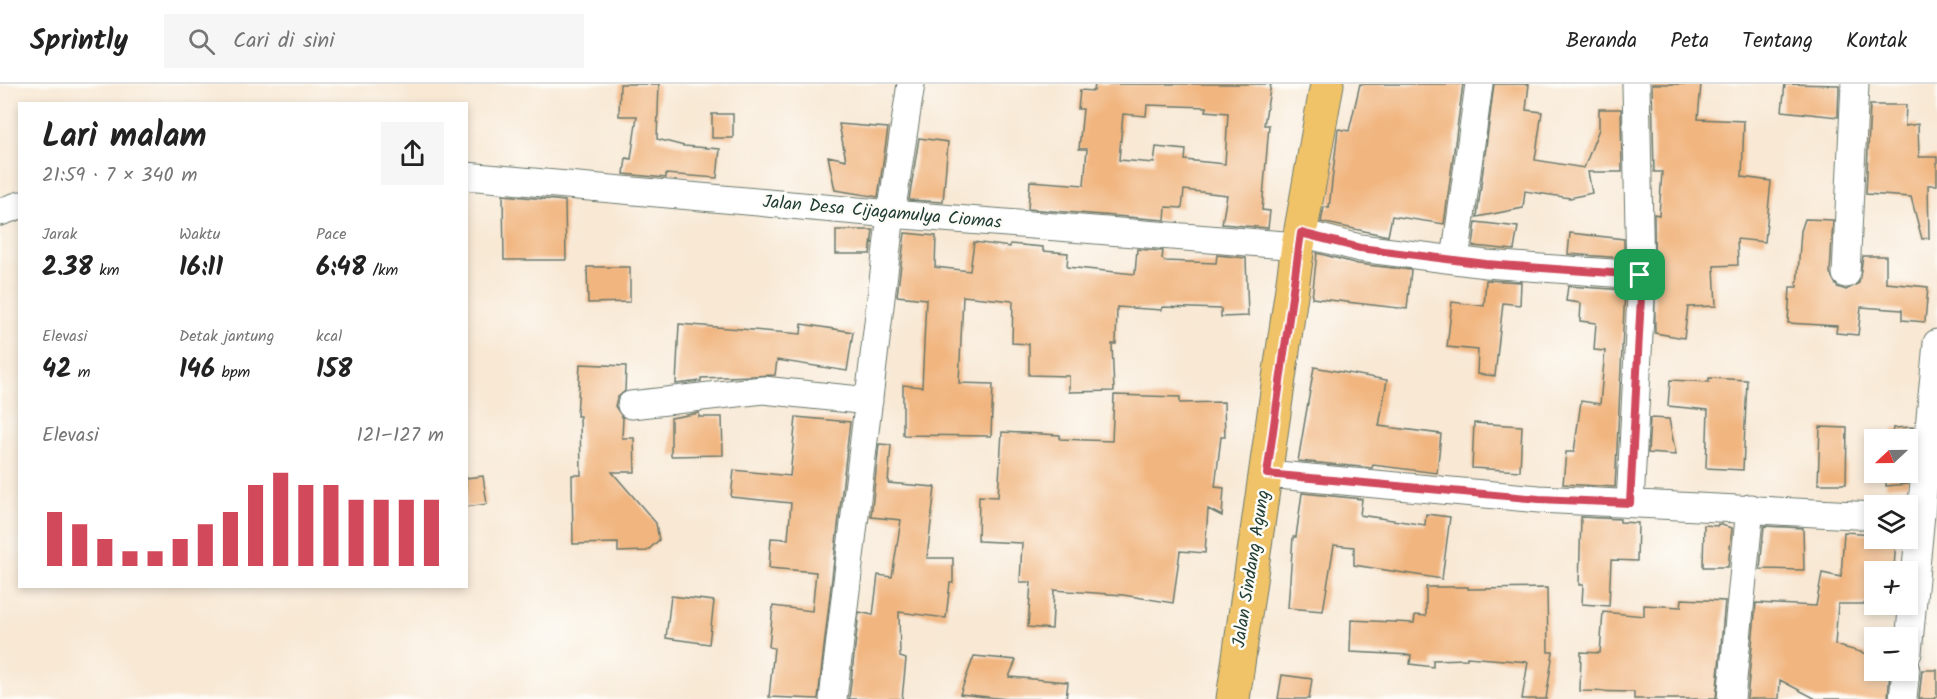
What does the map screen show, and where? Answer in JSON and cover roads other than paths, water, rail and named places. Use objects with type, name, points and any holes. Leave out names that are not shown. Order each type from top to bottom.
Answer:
[{"type":"main road","name":"Jalan Sindang Agung","points":[[1233,699],[1300,240],[1327,84]]},
{"type":"street","points":[[833,699],[891,214],[911,84]]},
{"type":"street","points":[[1455,260],[1479,84]]},
{"type":"street","points":[[1630,503],[1641,297],[1636,84]]},
{"type":"street","points":[[1846,274],[1855,84]]},
{"type":"street","name":"Jalan Desa Cijagamulya Ciomas","points":[[468,176],[891,214],[1300,240],[1455,260],[1640,275]]},
{"type":"street","points":[[0,212],[18,206]]},
{"type":"street","points":[[1911,627],[1937,343]]},
{"type":"street","points":[[631,405],[763,390],[869,401]]},
{"type":"street","points":[[1267,474],[1539,499],[1864,515]]},
{"type":"street","points":[[1731,699],[1750,508]]},
{"type":"street","points":[[1903,699],[1905,681]]}]
